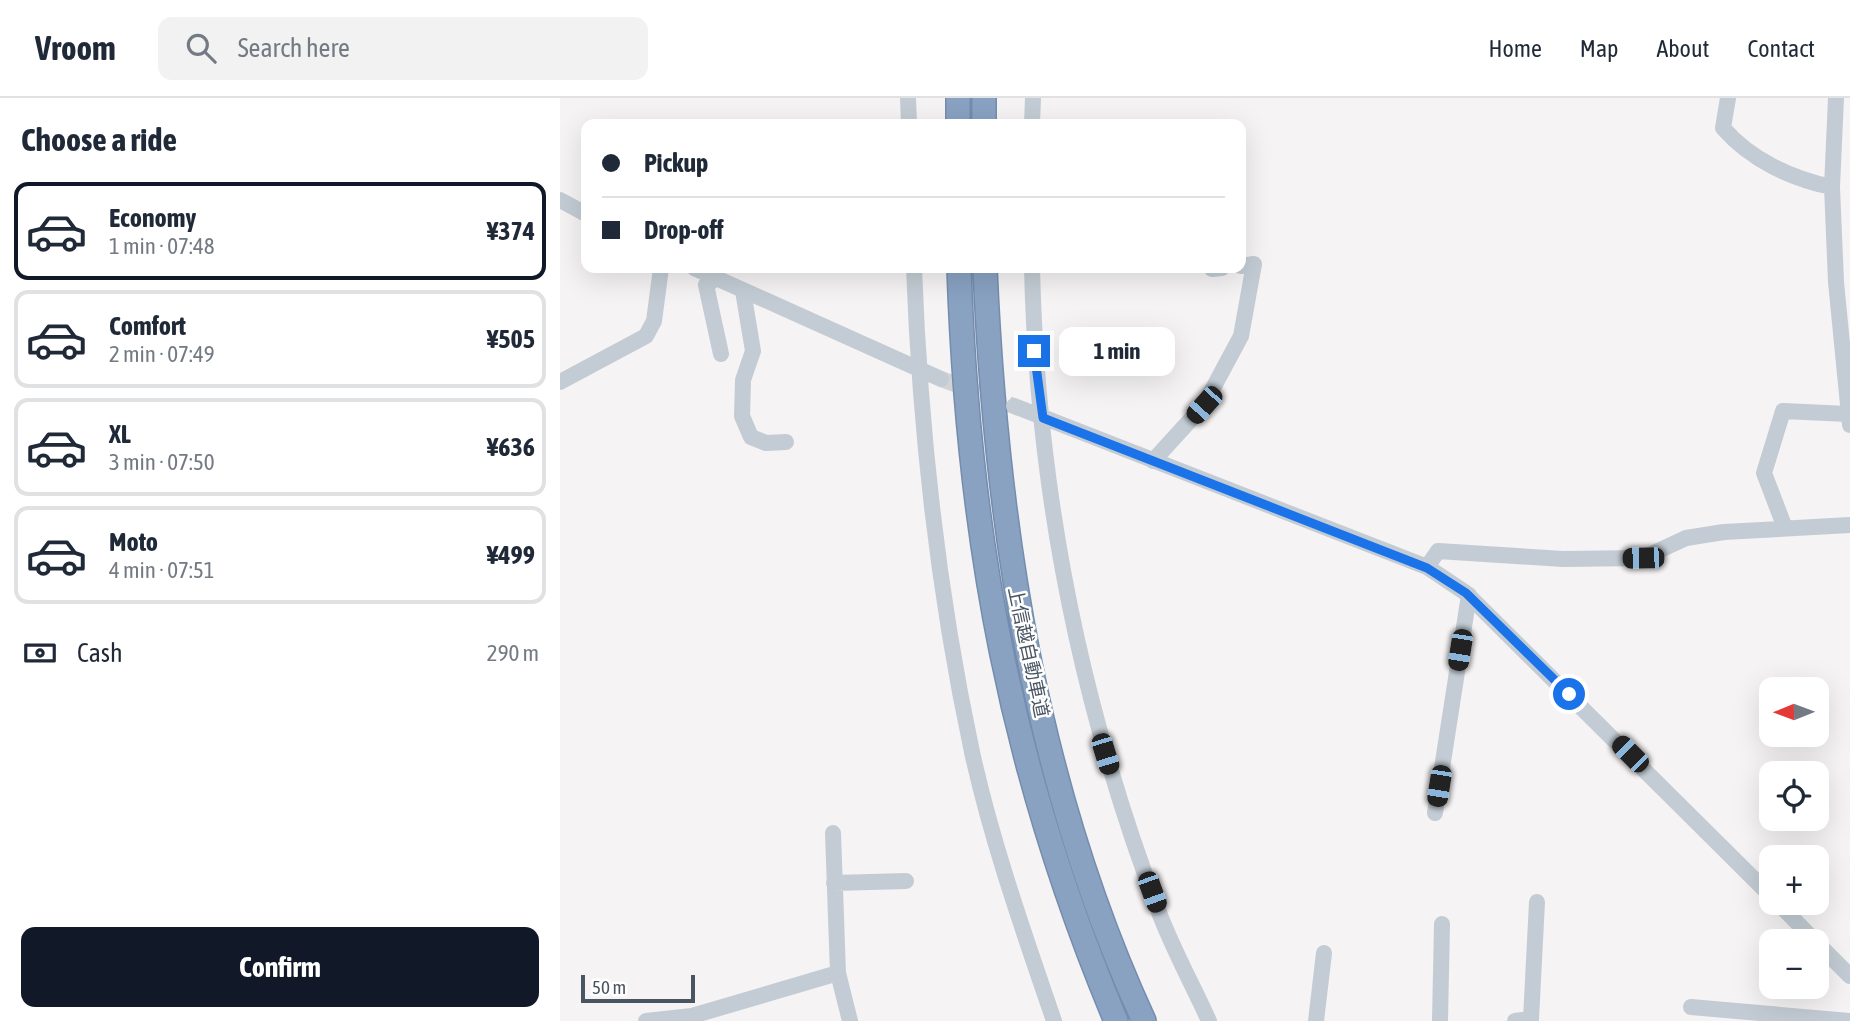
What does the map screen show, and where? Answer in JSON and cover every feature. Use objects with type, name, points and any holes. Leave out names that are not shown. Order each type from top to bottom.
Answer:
[{"type":"highway","points":[[958,98],[958,119]]},
{"type":"highway","points":[[984,98],[984,119]]},
{"type":"highway","name":"上信越自動車道","points":[[959,273],[974,485],[989,593],[1005,680],[1052,853],[1116,1021]]},
{"type":"highway","name":"上信越自動車道","points":[[985,273],[998,465],[1014,583],[1031,671],[1052,762],[1078,845],[1144,1021]]},
{"type":"street","points":[[908,98],[909,119]]},
{"type":"street","points":[[1032,119],[1033,98]]},
{"type":"street","points":[[1728,98],[1723,128],[1739,146],[1762,162],[1832,187]]},
{"type":"street","points":[[1785,528],[1764,474],[1783,411],[1849,420],[1845,322],[1832,187],[1842,131],[1836,98]]},
{"type":"street","points":[[560,200],[581,211]]},
{"type":"street","points":[[1153,461],[1204,405],[1241,336],[1254,264],[1246,265]]},
{"type":"street","points":[[560,382],[646,336],[654,321],[660,273]]},
{"type":"street","points":[[705,273],[941,379]]},
{"type":"street","points":[[914,273],[918,367],[936,536],[973,753],[1015,908],[1054,1021]]},
{"type":"street","points":[[1032,273],[1034,351],[1064,585],[1099,733],[1161,918],[1209,1021]]},
{"type":"street","points":[[716,278],[706,285],[721,354]]},
{"type":"street","points":[[743,291],[753,351],[743,380],[742,416],[751,437],[766,443],[786,442]]},
{"type":"street","points":[[1014,406],[1427,568],[1469,595],[1759,884]]},
{"type":"street","points":[[1427,568],[1438,551],[1563,559],[1643,558],[1686,538],[1724,532],[1850,525]]},
{"type":"street","points":[[1435,813],[1469,595]]},
{"type":"street","points":[[833,833],[838,973],[850,1021]]},
{"type":"street","points":[[834,883],[906,881]]},
{"type":"street","points":[[1515,1021],[1531,1019],[1537,902]]},
{"type":"street","points":[[1790,915],[1803,929]]},
{"type":"street","points":[[1440,1021],[1443,923]]},
{"type":"street","points":[[1316,1021],[1324,953]]},
{"type":"street","points":[[1829,955],[1850,976]]},
{"type":"street","points":[[646,1021],[692,1016],[838,973]]},
{"type":"street","points":[[1691,1007],[1850,1021]]},
{"type":"tunnel","points":[[941,379],[1014,406]]},
{"type":"route","points":[[1034,351],[1043,418],[1427,568],[1466,593],[1569,694]]}]
